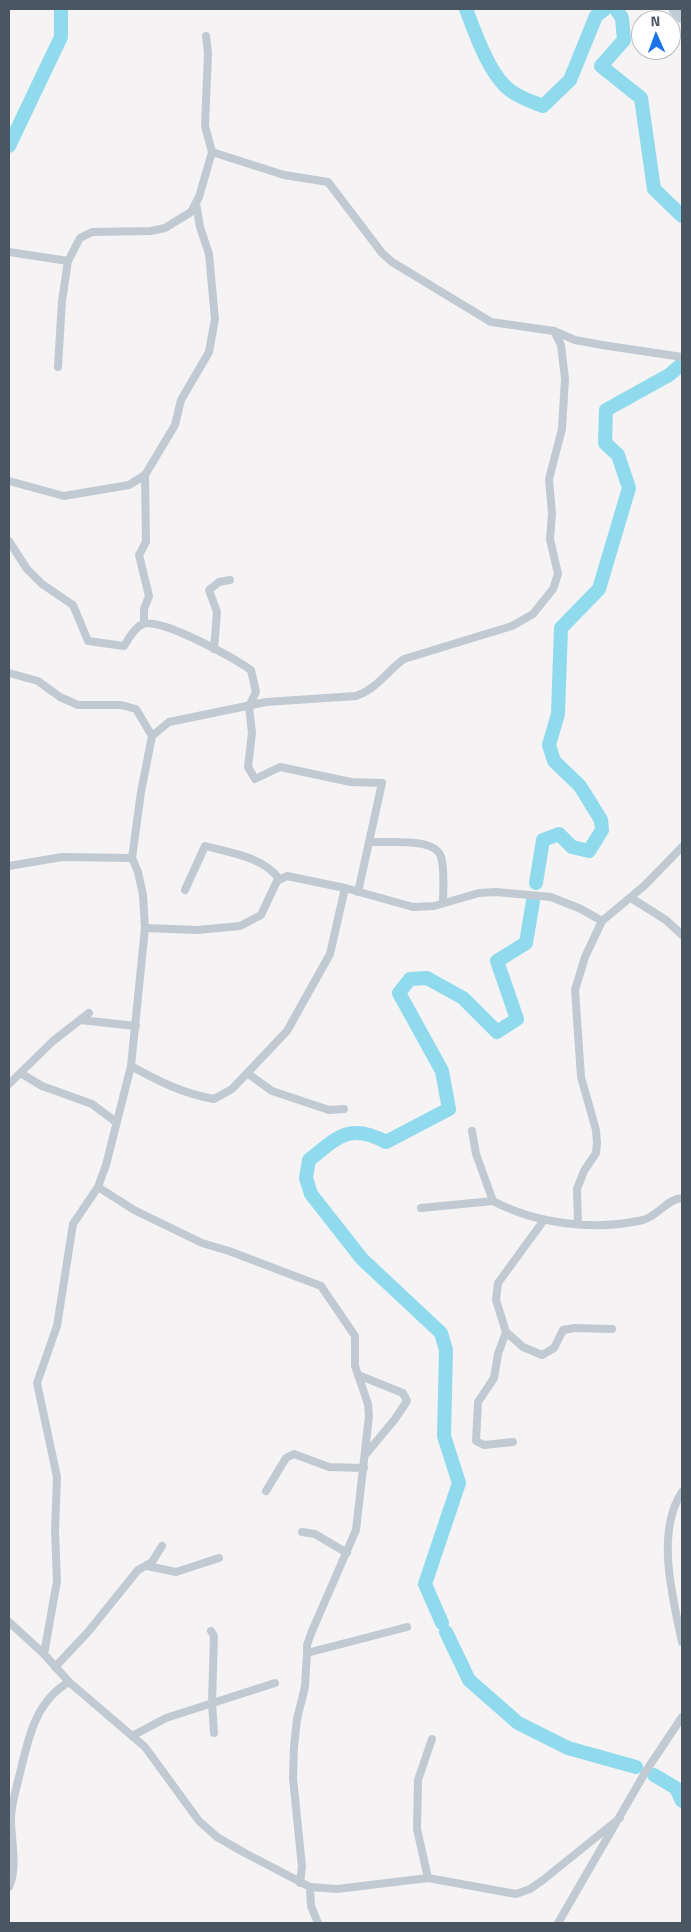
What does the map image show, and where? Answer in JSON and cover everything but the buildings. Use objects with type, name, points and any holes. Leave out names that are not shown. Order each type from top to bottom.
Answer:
[{"type":"main road","points":[[674,9],[682,18]]},
{"type":"street","points":[[58,367],[62,301],[68,261],[80,238],[85,233],[110,230],[159,230],[191,212],[196,203],[212,152],[205,126],[208,53],[206,36]]},
{"type":"street","points":[[212,152],[284,175],[328,182],[382,253],[392,262],[491,322],[554,331],[575,340],[682,357]]},
{"type":"street","points":[[9,481],[64,496],[129,485],[145,474],[175,425],[181,400],[209,352],[215,320],[209,254],[200,227],[196,203]]},
{"type":"street","points":[[9,252],[68,261]]},
{"type":"street","points":[[44,1654],[57,1581],[55,1532],[57,1477],[37,1383],[57,1326],[73,1224],[98,1187],[106,1165],[131,1066],[145,928],[143,895],[138,872],[132,858],[141,792],[152,736],[168,722],[266,702],[356,696],[368,692],[393,666],[404,659],[512,626],[533,614],[553,589],[558,574],[550,539],[552,514],[549,479],[562,429],[565,379],[562,345],[554,331]]},
{"type":"street","points":[[144,623],[144,609],[149,596],[139,554],[146,542],[145,474]]},
{"type":"street","points":[[9,541],[27,569],[42,584],[73,605],[88,641],[124,646],[139,625],[144,623],[165,626],[234,658],[251,670],[256,692],[249,706],[252,733],[248,767],[255,779],[280,767],[352,782],[382,783],[358,892]]},
{"type":"street","points":[[214,649],[217,612],[209,590],[218,582],[230,580]]},
{"type":"street","points":[[9,673],[38,681],[60,697],[78,705],[121,705],[136,709],[152,736]]},
{"type":"street","points":[[370,842],[426,843],[437,848],[441,858],[443,903]]},
{"type":"street","points":[[185,890],[205,846],[249,858],[271,868],[279,879]]},
{"type":"street","points":[[578,1223],[577,1189],[584,1171],[596,1153],[597,1143],[596,1130],[581,1077],[574,996],[585,957],[602,921],[631,898],[682,847]]},
{"type":"street","points":[[9,866],[62,857],[132,858]]},
{"type":"street","points":[[145,928],[197,930],[240,926],[262,915],[279,879],[287,876],[345,888],[413,907],[443,903],[479,892],[551,897],[581,909],[602,921]]},
{"type":"street","points":[[131,1066],[153,1079],[190,1095],[214,1100],[227,1093],[287,1031],[317,979],[330,954],[345,888]]},
{"type":"street","points":[[631,898],[666,920],[682,935]]},
{"type":"street","points":[[9,1084],[22,1074],[40,1052],[89,1013]]},
{"type":"street","points":[[80,1020],[136,1026]]},
{"type":"street","points":[[248,1073],[272,1091],[329,1110],[344,1109]]},
{"type":"street","points":[[22,1074],[42,1086],[92,1104],[116,1122]]},
{"type":"street","points":[[472,1131],[476,1154],[493,1201]]},
{"type":"street","points":[[98,1187],[134,1210],[202,1244],[229,1251],[321,1286],[355,1336],[355,1366],[368,1404],[366,1454],[356,1530],[307,1645],[306,1687],[297,1719],[293,1778],[302,1867],[300,1883]]},
{"type":"street","points":[[421,1208],[493,1201],[511,1210],[544,1220],[578,1223],[616,1223],[645,1219],[661,1211],[675,1198],[682,1198]]},
{"type":"street","points":[[544,1220],[498,1283],[496,1300],[506,1332],[523,1347],[542,1355],[554,1348],[563,1330],[574,1328],[612,1329]]},
{"type":"street","points":[[506,1332],[498,1354],[494,1378],[478,1402],[476,1441],[484,1445],[513,1442]]},
{"type":"street","points":[[358,1375],[403,1393],[407,1400],[395,1419],[366,1454]]},
{"type":"street","points":[[266,1491],[286,1458],[294,1454],[329,1467],[364,1468]]},
{"type":"street","points":[[682,1492],[670,1518],[669,1539],[670,1585],[682,1642]]},
{"type":"street","points":[[302,1532],[315,1534],[347,1553]]},
{"type":"street","points":[[54,1667],[88,1632],[138,1570],[152,1562],[162,1546]]},
{"type":"street","points":[[146,1566],[176,1572],[219,1558]]},
{"type":"street","points":[[9,1622],[44,1654],[69,1682],[145,1747],[199,1821],[217,1836],[310,1887],[337,1889],[428,1878],[516,1894],[530,1889],[543,1880],[620,1818]]},
{"type":"street","points":[[307,1653],[407,1627]]},
{"type":"street","points":[[211,1632],[214,1636],[212,1703],[214,1733]]},
{"type":"street","points":[[9,1887],[13,1870],[10,1812],[27,1746],[36,1717],[49,1697],[69,1682]]},
{"type":"street","points":[[132,1736],[166,1718],[275,1683]]},
{"type":"street","points":[[558,1923],[646,1771],[682,1717]]},
{"type":"street","points":[[428,1878],[418,1828],[418,1780],[432,1739]]},
{"type":"street","points":[[310,1887],[311,1906],[318,1923]]},
{"type":"waterway","points":[[9,146],[61,37],[61,9]]},
{"type":"waterway","points":[[466,9],[485,55],[498,78],[514,93],[543,106],[570,80],[596,16],[605,9]]},
{"type":"waterway","points":[[616,9],[622,18],[624,40],[601,66],[641,98],[654,189],[682,216]]},
{"type":"waterway","points":[[536,883],[543,840],[559,834],[572,847],[589,851],[602,830],[601,820],[580,786],[554,761],[549,745],[558,714],[561,628],[599,589],[629,488],[618,455],[605,443],[606,410],[669,375],[682,364]]},
{"type":"waterway","points":[[442,1623],[425,1584],[459,1483],[444,1436],[446,1350],[441,1333],[362,1259],[311,1194],[306,1178],[309,1160],[344,1135],[362,1133],[386,1142],[449,1109],[442,1071],[399,993],[410,979],[427,978],[463,998],[497,1032],[517,1019],[497,961],[526,943],[533,901]]},
{"type":"waterway","points":[[446,1632],[469,1680],[518,1723],[568,1748],[636,1767]]},
{"type":"waterway","points":[[654,1775],[676,1788],[682,1801]]}]
